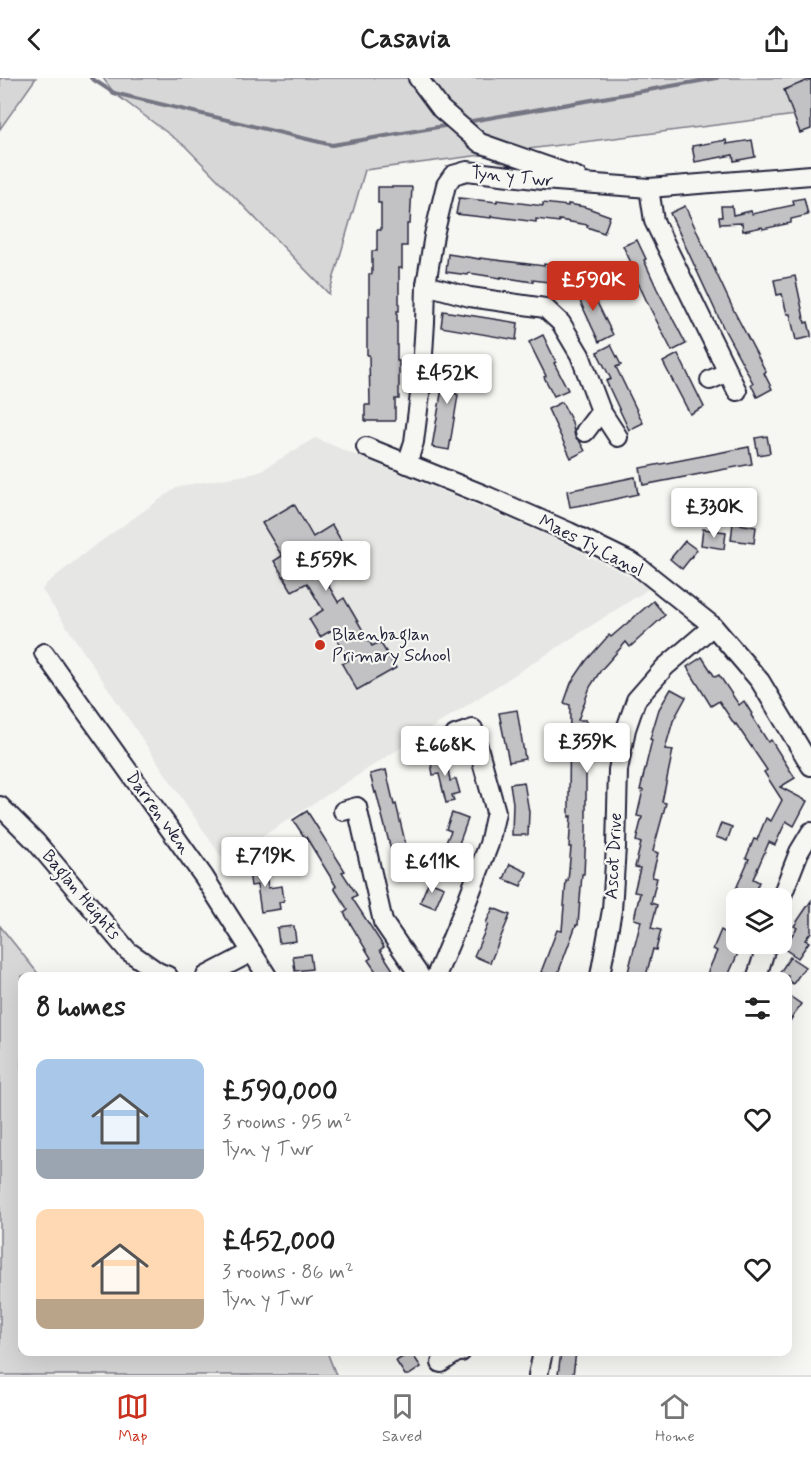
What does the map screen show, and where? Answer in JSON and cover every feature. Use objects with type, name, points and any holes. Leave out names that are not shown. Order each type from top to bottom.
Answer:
[{"type":"street","points":[[418,78],[441,109],[480,143],[602,185]]},
{"type":"street","name":"Tyn y Twr","points":[[407,464],[414,442],[422,386],[426,285],[446,185],[453,175],[467,171],[543,180],[650,188],[811,174]]},
{"type":"street","points":[[650,188],[654,221],[737,391]]},
{"type":"street","points":[[426,285],[470,297],[545,308],[561,323],[580,355],[601,411],[618,437]]},
{"type":"street","points":[[710,380],[728,372]]},
{"type":"street","points":[[585,432],[601,411]]},
{"type":"street","name":"Maes Ty Canol","points":[[366,447],[487,496],[635,564],[713,626],[760,681],[811,766]]},
{"type":"street","name":"Ascot Drive","points":[[601,972],[612,910],[618,770],[626,729],[636,700],[650,683],[665,667],[713,626]]},
{"type":"street","name":"Darren Wen","points":[[44,653],[204,877],[264,972]]},
{"type":"street","points":[[438,972],[489,844],[496,812],[473,729],[455,735]]},
{"type":"street","name":"Baglan Heights","points":[[0,806],[36,842],[128,951],[158,972]]},
{"type":"street","points":[[343,811],[357,807],[383,922],[417,972]]},
{"type":"street","points":[[785,888],[799,852],[811,832]]},
{"type":"street","points":[[214,972],[252,952]]},
{"type":"street","points":[[758,972],[764,954]]},
{"type":"street","points":[[441,1363],[452,1356]]},
{"type":"street","points":[[538,1375],[542,1356]]},
{"type":"shaded area","points":[[0,78],[36,78],[0,129]]},
{"type":"shaded area","points":[[103,78],[811,78],[811,113],[365,170],[329,294],[185,146],[114,93]]},
{"type":"shaded area","name":"Blaenbaglan Primary School","points":[[315,438],[550,536],[650,588],[224,861],[42,590],[46,584],[90,549],[176,488],[257,473]]},
{"type":"shaded area","points":[[0,926],[37,972],[18,972],[18,1356],[329,1356],[336,1375],[0,1375]]},
{"type":"building","points":[[811,79],[811,129],[800,133],[784,90]]},
{"type":"building","points":[[726,140],[727,144],[752,140],[755,157],[734,161],[733,155],[695,162],[692,146]]},
{"type":"building","points":[[378,187],[412,187],[410,224],[407,224],[407,246],[402,246],[402,268],[399,268],[397,361],[399,361],[399,399],[395,399],[395,421],[365,421],[365,405],[370,405],[369,355],[367,355],[369,274],[372,274],[372,251],[377,251],[377,230],[381,230],[381,203],[378,203]]},
{"type":"building","points":[[459,198],[543,206],[543,203],[568,206],[568,204],[610,216],[604,233],[587,227],[588,225],[559,220],[559,222],[536,219],[536,222],[456,214]]},
{"type":"building","points":[[804,198],[808,215],[791,219],[791,223],[743,231],[742,223],[720,224],[721,206],[732,206],[733,215],[751,211],[752,214],[794,205],[793,200]]},
{"type":"building","points":[[685,206],[735,313],[766,372],[764,373],[772,389],[757,397],[751,384],[753,383],[723,327],[670,213]]},
{"type":"building","points":[[637,240],[657,289],[686,344],[672,351],[648,304],[623,246]]},
{"type":"building","points":[[448,254],[567,267],[564,284],[446,272]]},
{"type":"building","points":[[795,276],[805,323],[808,322],[811,334],[811,337],[796,340],[790,314],[787,314],[782,294],[777,295],[774,280]]},
{"type":"building","points":[[587,282],[613,335],[599,342],[574,288]]},
{"type":"building","points":[[443,311],[518,323],[516,340],[441,327]]},
{"type":"building","points":[[543,335],[568,390],[554,396],[529,342]]},
{"type":"building","points":[[611,345],[621,365],[616,367],[643,423],[629,430],[606,381],[611,379],[597,352]]},
{"type":"building","points":[[678,354],[704,407],[690,414],[663,362]]},
{"type":"building","points":[[445,359],[461,361],[449,450],[432,447]]},
{"type":"building","points":[[562,402],[572,422],[575,437],[585,451],[571,458],[548,409]]},
{"type":"building","points":[[767,436],[770,453],[758,455],[755,438]]},
{"type":"building","points":[[749,447],[752,464],[643,485],[640,468]]},
{"type":"building","points":[[635,477],[638,494],[570,507],[567,491]]},
{"type":"building","points":[[294,504],[313,537],[332,525],[349,554],[320,571],[338,602],[344,598],[372,646],[380,642],[396,668],[357,690],[342,664],[349,660],[332,630],[320,637],[309,619],[323,610],[307,583],[292,591],[274,561],[282,556],[262,523]]},
{"type":"building","points":[[733,523],[756,527],[754,543],[731,540]]},
{"type":"building","points":[[703,529],[726,532],[724,549],[701,545]]},
{"type":"building","points":[[685,541],[697,550],[682,569],[670,559]]},
{"type":"building","points":[[653,601],[665,615],[630,647],[626,642],[601,670],[590,687],[578,720],[586,720],[586,831],[578,925],[576,925],[558,972],[541,972],[557,930],[562,931],[571,847],[569,847],[570,705],[564,703],[571,683],[586,661],[609,635],[611,637]]},
{"type":"building","points":[[702,657],[715,677],[719,675],[739,705],[744,701],[768,742],[771,740],[795,778],[780,787],[807,801],[794,826],[786,821],[775,845],[769,842],[753,879],[759,882],[756,888],[736,888],[749,859],[746,858],[754,839],[757,840],[766,818],[771,821],[782,800],[764,772],[767,770],[736,724],[719,701],[711,706],[687,667]]},
{"type":"building","points":[[671,689],[686,697],[673,721],[665,749],[673,750],[662,802],[666,803],[653,851],[658,853],[652,877],[657,878],[651,903],[657,905],[651,928],[661,930],[647,972],[628,972],[641,921],[634,919],[640,893],[634,892],[640,868],[635,867],[641,843],[636,841],[642,817],[637,816],[643,790],[640,790],[652,740],[650,739],[659,709]]},
{"type":"building","points":[[517,710],[525,759],[509,762],[499,713]]},
{"type":"building","points":[[446,755],[450,781],[456,779],[460,793],[452,795],[454,801],[446,803],[439,774],[433,775],[430,757]]},
{"type":"building","points":[[386,770],[407,850],[392,854],[370,774]]},
{"type":"building","points":[[524,782],[529,812],[528,835],[512,835],[513,803],[510,784]]},
{"type":"building","points":[[307,811],[345,871],[342,872],[357,895],[352,898],[384,947],[380,950],[394,972],[376,972],[368,960],[371,958],[344,913],[348,910],[334,888],[336,886],[293,820]]},
{"type":"building","points":[[452,813],[468,819],[457,849],[461,850],[454,866],[438,860],[451,831],[446,829]]},
{"type":"building","points":[[721,823],[732,827],[727,841],[716,837]]},
{"type":"building","points":[[265,862],[268,888],[282,886],[284,901],[279,902],[280,909],[261,912],[257,885],[251,886],[248,864]]},
{"type":"building","points":[[510,864],[527,872],[521,886],[504,879]]},
{"type":"building","points":[[429,881],[444,887],[435,908],[420,902]]},
{"type":"building","points":[[811,901],[811,932],[805,940],[809,942],[798,958],[792,954],[792,935],[797,928],[794,926]]},
{"type":"building","points":[[493,908],[510,915],[490,963],[474,956]]},
{"type":"building","points":[[294,926],[296,941],[279,943],[277,928]]},
{"type":"building","points":[[721,930],[726,933],[726,954],[738,954],[730,972],[708,972],[717,951],[713,949]]},
{"type":"building","points":[[310,954],[312,969],[295,971],[293,956]]},
{"type":"building","points":[[790,957],[805,967],[793,984],[792,972],[780,972]]},
{"type":"building","points":[[792,998],[801,1004],[792,1018]]},
{"type":"building","points":[[404,1356],[414,1356],[421,1367],[405,1375],[396,1361]]},
{"type":"building","points":[[560,1356],[575,1356],[573,1375],[558,1375]]},
{"type":"waterway","points":[[91,78],[114,93],[332,145],[450,125]]},
{"type":"waterway","points":[[466,122],[717,78]]},
{"type":"place","name":"Blaenbaglan Primary School","points":[[320,645]]}]
